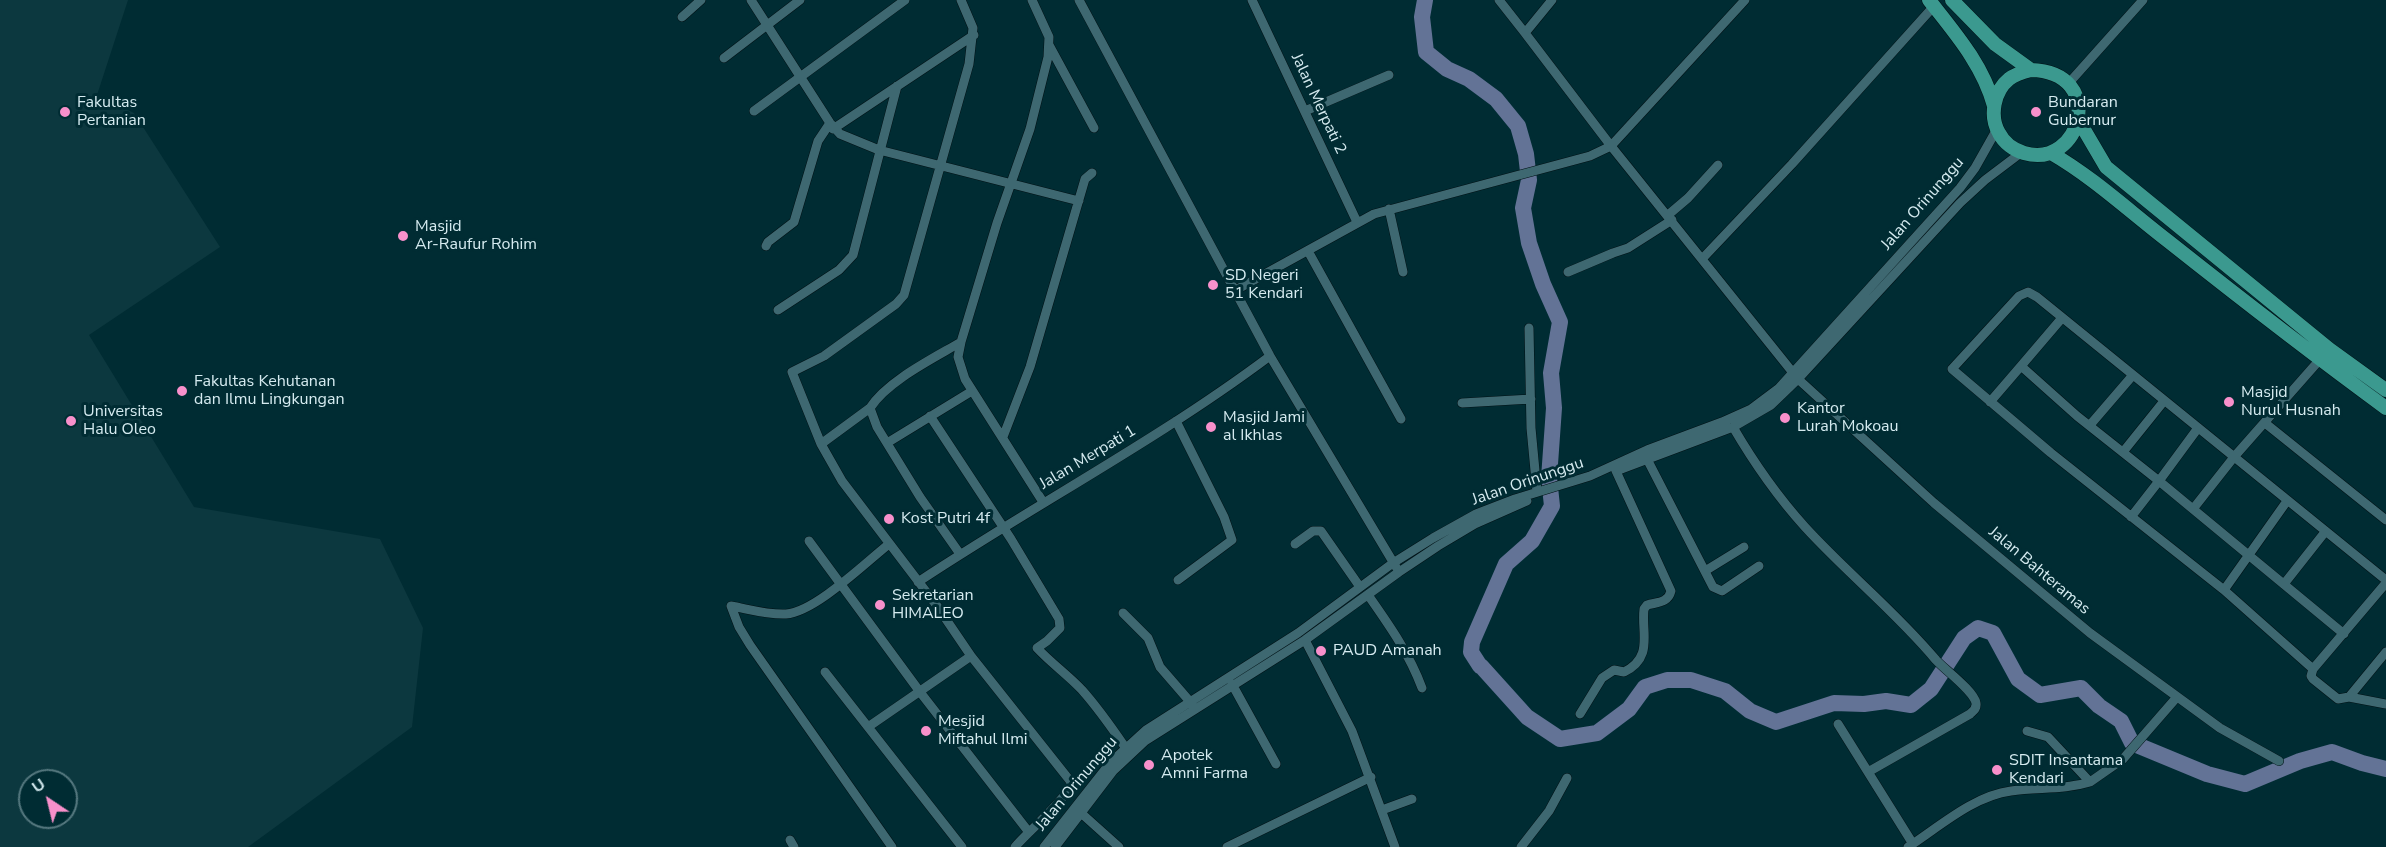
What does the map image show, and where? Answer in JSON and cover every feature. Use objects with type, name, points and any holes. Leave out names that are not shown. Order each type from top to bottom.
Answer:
[{"type":"highway","points":[[1952,0],[1995,44],[2031,70],[2051,73],[2068,84],[2075,95],[2079,121],[2106,167],[2386,408]]},
{"type":"highway","points":[[1932,3],[1978,66],[1988,85],[1997,129],[2007,144],[2030,154],[2051,153],[2063,144],[2079,121]]},
{"type":"highway","points":[[1994,106],[1998,93],[2010,78],[2031,70]]},
{"type":"highway","points":[[2051,153],[2098,183],[2157,233],[2324,354],[2386,390]]},
{"type":"street","points":[[682,17],[701,0]]},
{"type":"street","points":[[751,0],[831,126],[849,139],[879,150],[1011,182],[1048,195],[1079,201]]},
{"type":"street","points":[[724,57],[800,0]]},
{"type":"street","points":[[754,111],[905,0]]},
{"type":"street","points":[[961,0],[970,18],[974,35],[969,64],[904,295],[896,304],[824,356],[792,372],[821,444],[842,481],[971,656],[1068,778],[1071,786],[1087,797]]},
{"type":"street","points":[[1032,0],[1048,33],[1049,45],[1030,129],[1011,182],[958,357],[960,367],[972,391],[1043,502]]},
{"type":"street","points":[[1079,0],[1269,356],[1396,567]]},
{"type":"street","name":"Jalan Merpati 2","points":[[1252,0],[1357,222]]},
{"type":"street","name":"Jalan Bahteramas","points":[[1499,0],[1611,146],[1795,376],[2012,570],[2090,633],[2220,728],[2279,761]]},
{"type":"street","points":[[1525,33],[1552,0]]},
{"type":"street","points":[[1234,291],[1357,222],[1389,209],[1590,156],[1611,146],[1627,132],[1745,0]]},
{"type":"street","points":[[2068,84],[2143,0]]},
{"type":"street","points":[[1702,259],[1932,3]]},
{"type":"street","points":[[766,246],[794,222],[818,141],[831,126],[974,35]]},
{"type":"street","points":[[1049,45],[1094,128]]},
{"type":"street","points":[[1305,111],[1389,75]]},
{"type":"street","points":[[778,310],[850,261],[897,86]]},
{"type":"street","name":"Jalan Orinunggu","points":[[1055,847],[1081,813],[1087,797],[1129,754],[1193,705],[1360,587],[1475,524],[1542,492],[1616,471],[1733,427],[1771,405],[1960,188],[1975,168],[1997,129]]},
{"type":"street","name":"Jalan Orinunggu","points":[[1566,487],[1751,409],[1795,376],[1960,203],[1985,180],[2022,152]]},
{"type":"street","points":[[1568,272],[1628,248],[1670,217],[1718,165]]},
{"type":"street","points":[[1003,437],[1030,367],[1085,179],[1092,173]]},
{"type":"street","points":[[1389,209],[1403,272]]},
{"type":"street","points":[[1308,251],[1401,419]]},
{"type":"street","points":[[2313,669],[2224,590],[2131,517],[1952,369],[2013,301],[2023,293],[2028,292],[2037,297],[2386,582],[2313,669],[2311,676],[2338,699],[2349,697],[2386,704]]},
{"type":"street","points":[[1990,402],[2062,318]]},
{"type":"street","points":[[1529,328],[1531,399],[1542,492]]},
{"type":"street","points":[[821,444],[870,408],[878,398],[902,379],[961,342]]},
{"type":"street","points":[[2193,509],[2324,354]]},
{"type":"street","name":"Jalan Merpati 1","points":[[918,582],[1043,502],[1096,473],[1269,356]]},
{"type":"street","points":[[2021,366],[2344,634]]},
{"type":"street","points":[[2090,425],[2133,375]]},
{"type":"street","points":[[887,443],[972,391]]},
{"type":"street","points":[[1462,403],[1531,399]]},
{"type":"street","points":[[2123,452],[2164,400]]},
{"type":"street","points":[[870,408],[877,427],[925,505],[960,554]]},
{"type":"street","points":[[930,416],[1037,580],[1060,625],[1057,633],[1037,648],[1099,709],[1125,747]]},
{"type":"street","points":[[1176,421],[1224,517],[1232,540],[1178,580]]},
{"type":"street","points":[[2265,423],[2386,520]]},
{"type":"street","points":[[1733,427],[1763,477],[1805,527],[1917,638],[1973,697],[1976,703],[1973,712],[1868,772]]},
{"type":"street","points":[[2131,517],[2198,428]]},
{"type":"street","points":[[1647,459],[1713,587],[1722,591],[1759,566]]},
{"type":"street","points":[[1580,714],[1602,678],[1614,670],[1624,672],[1635,664],[1646,642],[1644,609],[1647,605],[1663,602],[1669,598],[1671,591],[1616,471]]},
{"type":"street","points":[[2224,590],[2287,501]]},
{"type":"street","points":[[1295,544],[1313,531],[1320,531],[1360,587]]},
{"type":"street","points":[[2284,584],[2325,532]]},
{"type":"street","points":[[809,541],[920,692],[1028,831]]},
{"type":"street","points":[[889,544],[839,584],[796,612],[776,613],[731,606],[739,627],[750,645],[892,847]]},
{"type":"street","points":[[1706,571],[1744,547]]},
{"type":"street","name":"Jalan Orinunggu","points":[[1044,847],[1087,797],[1125,747],[1146,730],[1232,684],[1305,640],[1368,595],[1396,567]]},
{"type":"street","points":[[1368,595],[1403,645],[1422,688]]},
{"type":"street","points":[[1123,613],[1148,638],[1160,667],[1193,705]]},
{"type":"street","points":[[1305,640],[1352,731],[1371,777],[1395,847]]},
{"type":"street","points":[[2349,697],[2386,652]]},
{"type":"street","points":[[868,727],[971,656]]},
{"type":"street","points":[[825,672],[962,847]]},
{"type":"street","points":[[1232,684],[1276,764]]},
{"type":"street","points":[[1838,724],[1910,846],[1970,807],[1991,797],[2009,791],[2073,787],[2090,782],[2123,759],[2177,697]]},
{"type":"street","points":[[2027,731],[2048,737],[2090,782]]},
{"type":"street","points":[[1227,847],[1371,777]]},
{"type":"street","points":[[1521,847],[1548,811],[1567,778]]},
{"type":"street","points":[[1015,847],[1028,831],[1062,799],[1071,786]]},
{"type":"street","points":[[1383,810],[1412,799]]},
{"type":"street","points":[[1081,813],[1119,847]]},
{"type":"shaded area","name":"Universitas Halu Oleo","points":[[0,0],[128,0],[97,95],[134,113],[220,247],[89,335],[194,507],[380,539],[423,628],[412,727],[248,847],[0,847]]},
{"type":"waterway","points":[[1425,0],[1422,17],[1426,52],[1447,69],[1469,79],[1496,99],[1518,126],[1526,154],[1529,180],[1523,208],[1529,243],[1543,284],[1560,322],[1551,373],[1554,408],[1549,478],[1552,506],[1532,541],[1506,564],[1472,642],[1471,652],[1480,666]]},
{"type":"waterway","points":[[1481,666],[1527,717],[1560,739],[1597,733],[1629,709],[1645,687],[1667,680],[1691,680],[1725,691],[1750,711],[1776,722],[1834,703],[1864,704],[1886,701],[1911,705],[1931,689],[1964,638],[1978,628],[1993,633],[2018,679],[2040,695],[2081,688],[2099,706],[2121,721],[2132,743],[2207,774],[2245,784],[2300,761],[2332,752],[2386,769]]},
{"type":"place","name":"Fakultas Pertanian","points":[[65,112]]},
{"type":"place","name":"Bundaran Gubernur","points":[[2036,112]]},
{"type":"place","name":"Masjid Ar-Raufur Rohim","points":[[403,236]]},
{"type":"place","name":"SD Negeri 51 Kendari","points":[[1213,285]]},
{"type":"place","name":"Fakultas Kehutanan dan Ilmu Lingkungan","points":[[182,391]]},
{"type":"place","name":"Masjid Nurul Husnah","points":[[2229,402]]},
{"type":"place","name":"Kantor Lurah Mokoau","points":[[1785,418]]},
{"type":"place","name":"Universitas Halu Oleo","points":[[71,421]]},
{"type":"place","name":"Masjid Jami al Ikhlas","points":[[1211,427]]},
{"type":"place","name":"Kost Putri 4f","points":[[889,519]]},
{"type":"place","name":"Sekretarian HIMALEO","points":[[880,605]]},
{"type":"place","name":"PAUD Amanah","points":[[1321,651]]},
{"type":"place","name":"Mesjid Miftahul Ilmi","points":[[926,731]]},
{"type":"place","name":"Apotek Amni Farma","points":[[1149,765]]},
{"type":"place","name":"SDIT Insantama Kendari","points":[[1997,770]]}]
